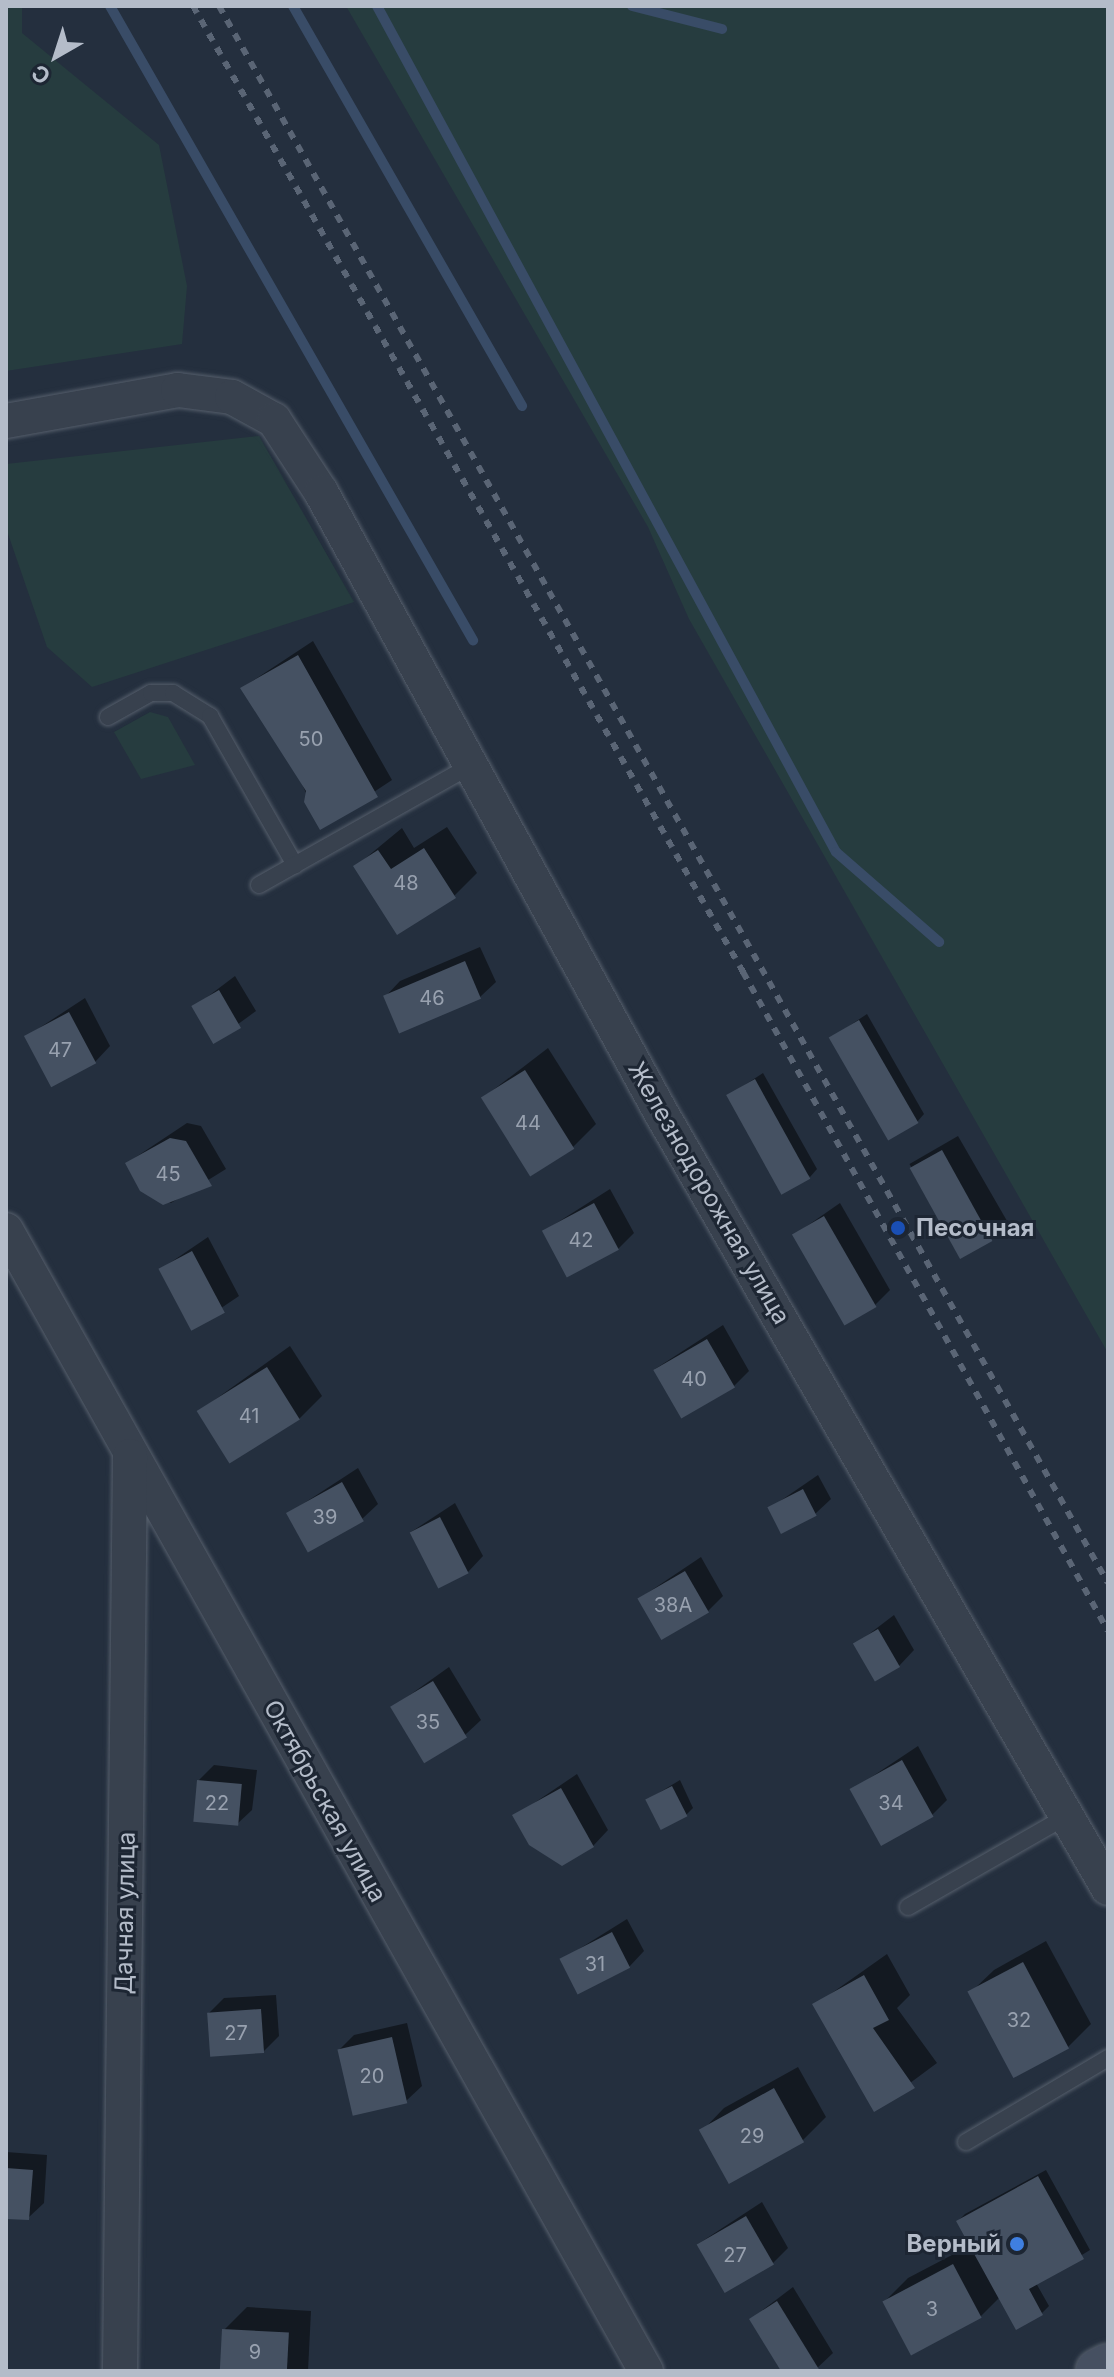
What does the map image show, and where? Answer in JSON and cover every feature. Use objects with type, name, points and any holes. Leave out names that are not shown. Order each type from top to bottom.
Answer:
[{"type":"main road","points":[[1098,2371],[1108,2366]]},
{"type":"street","name":"Железнодорожная улица","points":[[6,421],[178,390],[232,397],[274,420],[321,492],[470,766],[1108,1888]]},
{"type":"street","name":"Октябрьская улица","points":[[6,1230],[130,1456],[646,2371]]},
{"type":"street","name":"Дачная улица","points":[[120,2371],[130,1456]]},
{"type":"lane","points":[[108,717],[151,693],[173,693],[210,716],[295,865]]},
{"type":"lane","points":[[259,885],[470,766]]},
{"type":"lane","points":[[908,1907],[1067,1816]]},
{"type":"lane","points":[[966,2142],[1108,2058]]},
{"type":"green space","points":[[6,6],[22,6],[22,33],[159,145],[187,286],[182,344],[6,371]]},
{"type":"green space","points":[[346,6],[1108,6],[1108,1353],[689,619],[648,527]]},
{"type":"green space","points":[[259,436],[354,602],[92,687],[47,647],[6,528],[6,464]]},
{"type":"green space","points":[[150,712],[168,717],[195,765],[141,779],[114,732]]},
{"type":"building","points":[[298,655],[378,797],[320,830],[304,802],[306,791],[240,688]]},
{"type":"building","points":[[424,848],[456,898],[397,935],[353,866],[378,850],[391,869]]},
{"type":"building","points":[[465,961],[481,999],[399,1034],[383,996]]},
{"type":"building","points":[[219,990],[241,1028],[213,1044],[191,1006]]},
{"type":"building","points":[[69,1012],[96,1063],[51,1087],[24,1036]]},
{"type":"building","points":[[859,1020],[918,1123],[888,1141],[829,1038]]},
{"type":"building","points":[[525,1070],[574,1149],[530,1176],[481,1098]]},
{"type":"building","points":[[755,1079],[810,1179],[781,1195],[726,1095]]},
{"type":"building","points":[[170,1138],[186,1141],[212,1186],[163,1205],[140,1191],[125,1163]]},
{"type":"building","points":[[942,1150],[992,1241],[960,1259],[910,1168]]},
{"type":"building","points":[[594,1203],[619,1250],[567,1277],[542,1231]]},
{"type":"building","points":[[824,1216],[876,1307],[844,1325],[792,1234]]},
{"type":"building","points":[[192,1251],[225,1313],[191,1331],[158,1269]]},
{"type":"building","points":[[707,1339],[735,1387],[681,1418],[653,1370]]},
{"type":"building","points":[[267,1367],[300,1420],[229,1464],[197,1411]]},
{"type":"building","points":[[342,1482],[364,1521],[308,1552],[286,1513]]},
{"type":"building","points":[[803,1489],[817,1516],[781,1534],[767,1507]]},
{"type":"building","points":[[440,1517],[469,1573],[438,1589],[410,1532]]},
{"type":"building","points":[[685,1571],[709,1613],[661,1640],[637,1598]]},
{"type":"building","points":[[878,1629],[900,1667],[875,1682],[853,1644]]},
{"type":"building","points":[[433,1681],[467,1738],[424,1763],[390,1707]]},
{"type":"building","points":[[902,1760],[934,1817],[881,1846],[850,1789]]},
{"type":"building","points":[[197,1780],[242,1784],[238,1826],[193,1822]]},
{"type":"building","points":[[672,1786],[687,1816],[661,1830],[645,1800]]},
{"type":"building","points":[[561,1788],[594,1847],[562,1866],[529,1845],[512,1815]]},
{"type":"building","points":[[612,1932],[630,1968],[578,1994],[559,1959]]},
{"type":"building","points":[[1023,1962],[1069,2049],[1013,2078],[967,1992]]},
{"type":"building","points":[[864,1975],[889,2020],[873,2028],[915,2088],[874,2112],[812,2004]]},
{"type":"building","points":[[261,2009],[264,2053],[210,2057],[207,2013]]},
{"type":"building","points":[[392,2037],[407,2103],[353,2116],[337,2050]]},
{"type":"building","points":[[774,2088],[804,2142],[729,2184],[699,2130]]},
{"type":"building","points":[[6,2168],[33,2170],[29,2220],[6,2219]]},
{"type":"building","points":[[1038,2176],[1084,2259],[1029,2289],[1043,2315],[1016,2330],[956,2221]]},
{"type":"building","points":[[746,2216],[774,2264],[725,2293],[697,2244]]},
{"type":"building","points":[[953,2264],[982,2318],[911,2355],[882,2302]]},
{"type":"building","points":[[777,2301],[820,2371],[781,2371],[749,2319]]},
{"type":"building","points":[[222,2329],[289,2333],[287,2371],[220,2371]]},
{"type":"waterway","points":[[110,6],[473,640]]},
{"type":"waterway","points":[[293,6],[522,406]]},
{"type":"waterway","points":[[377,6],[836,852],[939,942]]},
{"type":"waterway","points":[[632,6],[722,29]]},
{"type":"railway","points":[[193,6],[743,972],[1108,1631]]},
{"type":"railway","points":[[219,6],[1108,1583]]},
{"type":"place","name":"Песочная","points":[[898,1228]]},
{"type":"place","name":"Верный","points":[[1017,2244]]}]
